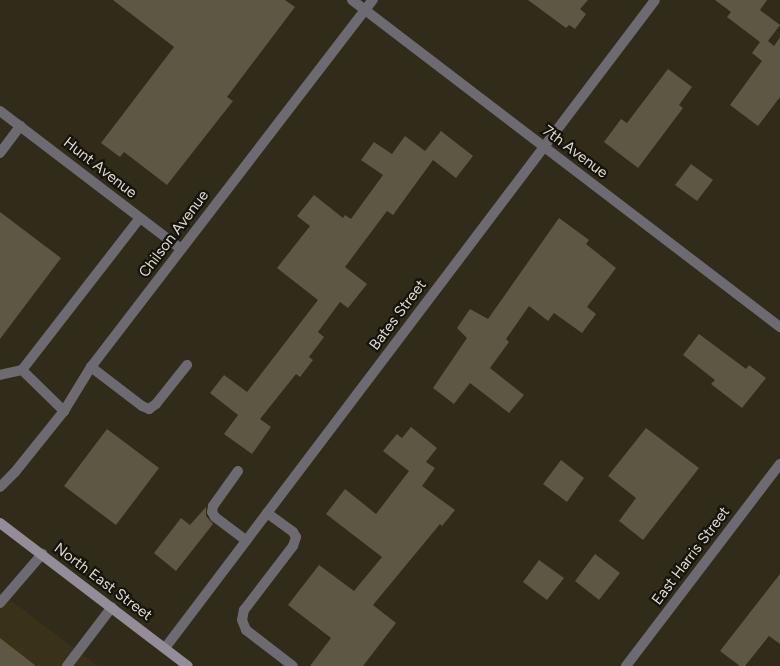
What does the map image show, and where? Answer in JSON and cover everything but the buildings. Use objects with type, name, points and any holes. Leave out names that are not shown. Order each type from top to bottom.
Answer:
[{"type":"main road","name":"North East Street","points":[[0,523],[188,666]]},
{"type":"street","name":"7th Avenue","points":[[352,0],[780,326]]},
{"type":"street","name":"Chilson Avenue","points":[[0,487],[15,472],[64,411],[91,367],[373,0]]},
{"type":"street","name":"Bates Street","points":[[165,648],[655,0]]},
{"type":"street","name":"Hunt Avenue","points":[[0,111],[181,249]]},
{"type":"street","points":[[0,153],[20,126]]},
{"type":"street","points":[[0,375],[22,370],[140,218]]},
{"type":"street","points":[[91,367],[142,406],[149,408],[156,404],[187,365]]},
{"type":"street","points":[[22,370],[64,411]]},
{"type":"street","name":"East Harris Street","points":[[626,666],[780,464]]},
{"type":"street","points":[[238,471],[213,506],[212,512],[246,540]]},
{"type":"street","points":[[267,513],[293,532],[296,537],[293,546],[244,610],[242,620],[246,630],[293,666]]},
{"type":"street","points":[[0,603],[42,554]]},
{"type":"street","points":[[67,665],[112,607]]},
{"type":"shaded area","points":[[0,592],[98,666],[0,666]]}]
